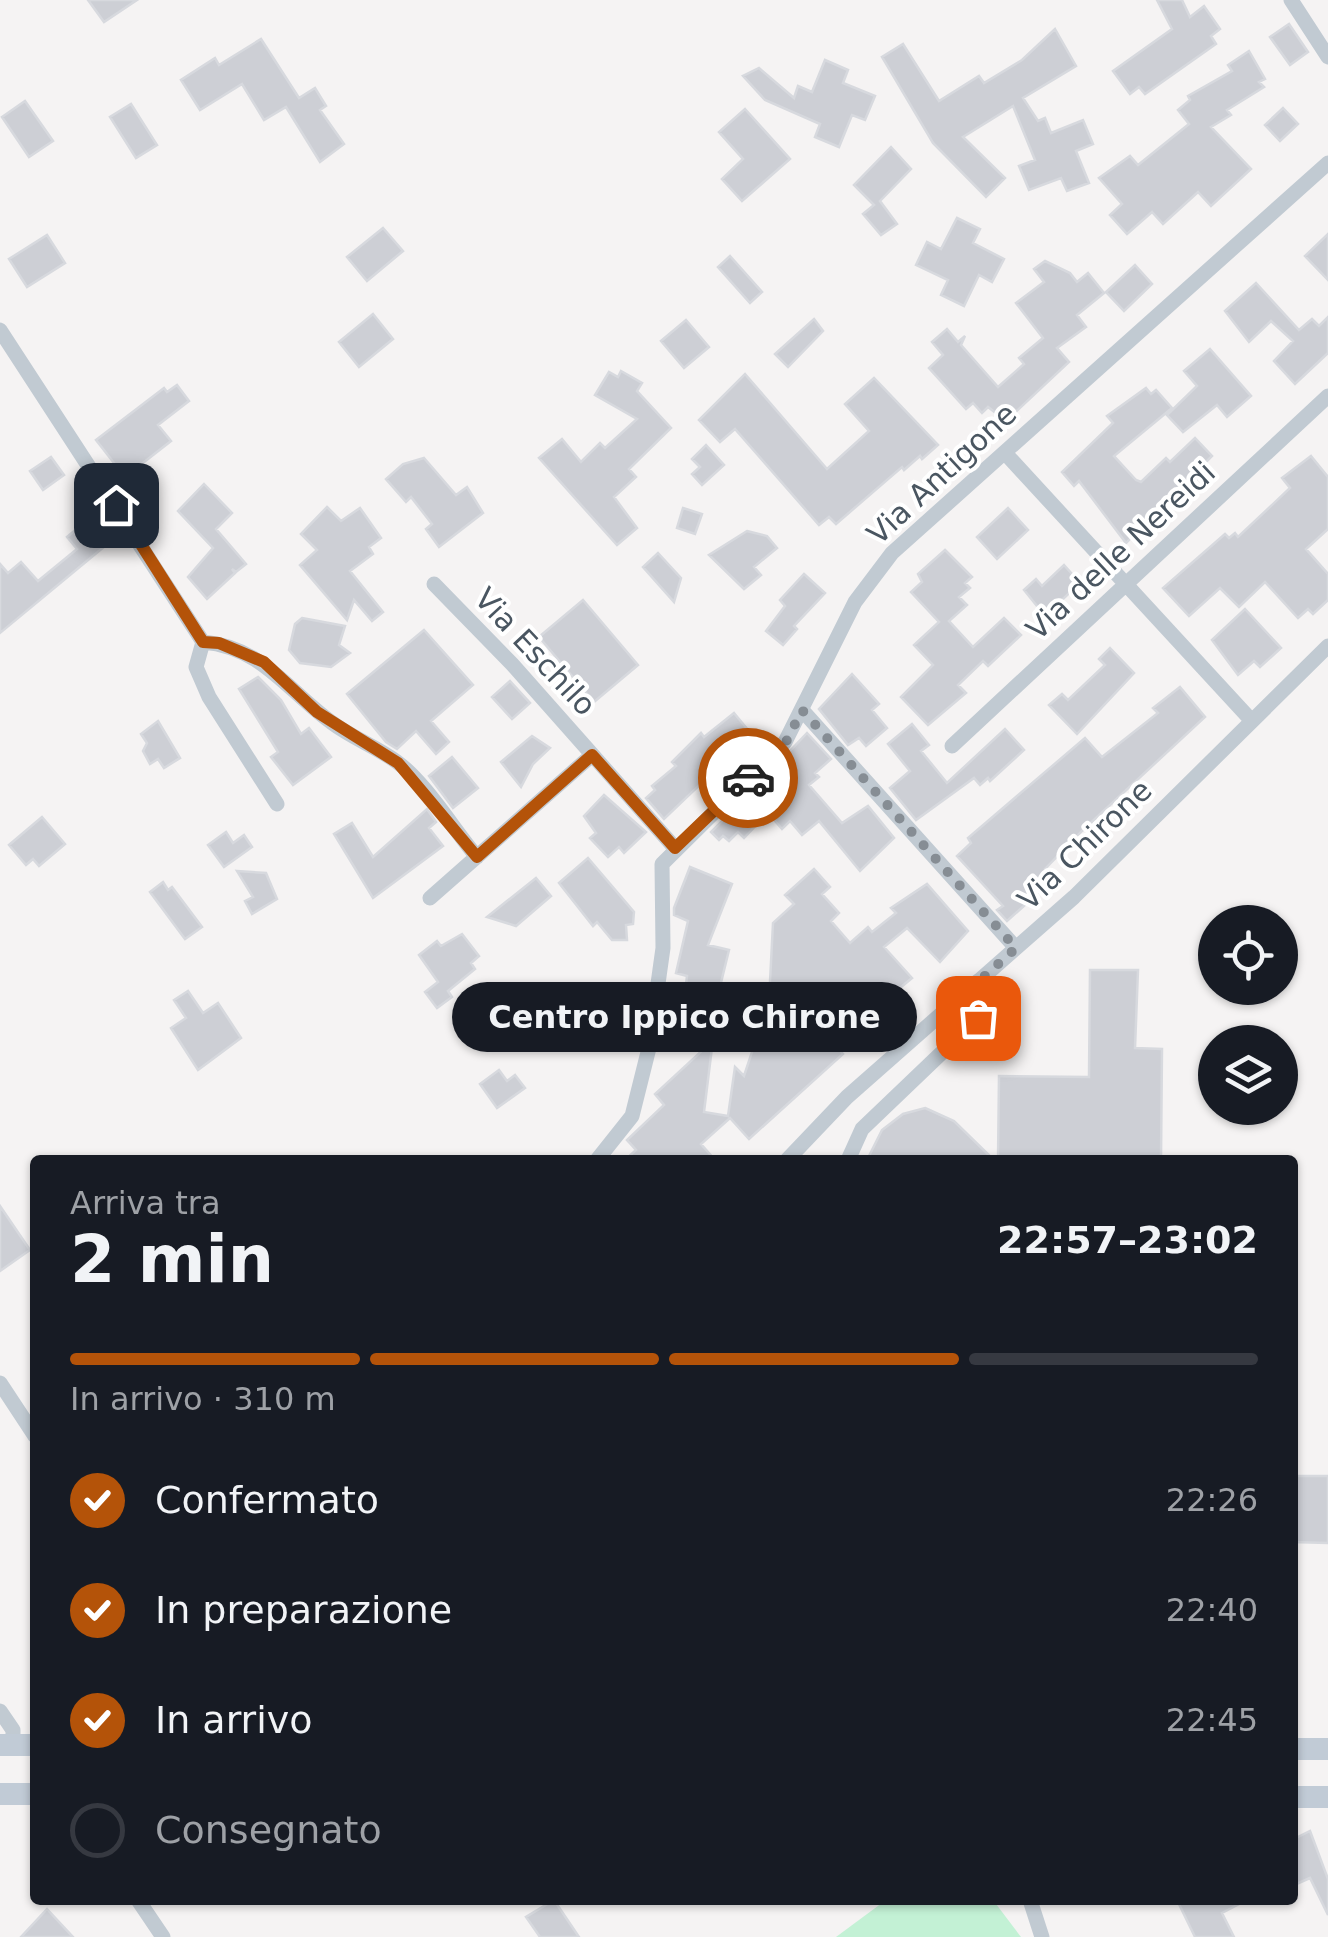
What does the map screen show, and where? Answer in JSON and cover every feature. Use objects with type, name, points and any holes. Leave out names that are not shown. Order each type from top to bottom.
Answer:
[{"type":"street","points":[[1291,0],[1328,57]]},
{"type":"street","name":"Via Antigone","points":[[675,848],[786,742],[856,602],[892,553],[1328,164]]},
{"type":"street","points":[[0,330],[203,642],[196,667],[210,697],[277,804]]},
{"type":"street","name":"Via delle Nereidi","points":[[952,746],[1328,396]]},
{"type":"street","points":[[1004,453],[1251,720]]},
{"type":"street","name":"Via Eschilo","points":[[434,584],[675,848]]},
{"type":"street","points":[[203,642],[219,643],[264,662],[317,712],[398,763],[477,857]]},
{"type":"street","name":"Via Chirone","points":[[792,1155],[846,1097],[1074,897],[1328,646]]},
{"type":"street","points":[[802,710],[1016,948]]},
{"type":"street","points":[[430,898],[592,755]]},
{"type":"street","points":[[601,1155],[632,1116],[657,998],[663,948],[662,864],[675,848]]},
{"type":"street","points":[[850,1155],[862,1129],[978,1018],[978,982]]},
{"type":"street","points":[[0,1383],[30,1428]]},
{"type":"street","points":[[0,1711],[13,1730],[16,1745]]},
{"type":"street","points":[[1298,1749],[1328,1749]]},
{"type":"street","points":[[0,1794],[30,1794]]},
{"type":"street","points":[[1298,1796],[1328,1796]]},
{"type":"street","points":[[141,1905],[162,1937]]},
{"type":"street","points":[[1032,1905],[1042,1937]]},
{"type":"green space","points":[[879,1905],[997,1905],[1021,1937],[836,1937]]},
{"type":"building","points":[[88,0],[137,0],[104,22]]},
{"type":"building","points":[[1157,0],[1182,0],[1190,17],[1204,6],[1220,29],[1211,36],[1216,44],[1145,94],[1139,87],[1130,94],[1113,71],[1172,29]]},
{"type":"building","points":[[1289,24],[1308,52],[1290,65],[1270,37]]},
{"type":"building","points":[[1055,29],[1076,66],[1023,98],[1038,121],[1045,118],[1051,133],[1083,120],[1093,144],[1076,151],[1089,183],[1067,191],[1061,178],[1029,190],[1019,166],[1035,160],[1013,106],[963,137],[1005,178],[986,197],[933,143],[882,57],[903,44],[939,101],[979,76],[984,83],[1022,60]]},
{"type":"building","points":[[261,39],[299,98],[315,88],[326,106],[320,110],[344,144],[320,162],[286,107],[264,120],[242,84],[200,110],[181,80],[215,58],[219,65]]},
{"type":"building","points":[[1249,51],[1265,79],[1259,82],[1264,87],[1227,110],[1231,115],[1211,127],[1251,169],[1211,206],[1198,192],[1163,224],[1152,212],[1127,234],[1110,215],[1122,204],[1099,178],[1130,156],[1138,165],[1189,124],[1178,110],[1190,100],[1188,96],[1232,71],[1228,65]]},
{"type":"building","points":[[825,60],[848,70],[843,83],[875,96],[865,120],[852,115],[839,147],[815,137],[820,124],[765,100],[743,76],[759,68],[794,98],[798,86],[812,92]]},
{"type":"building","points":[[25,101],[53,141],[29,157],[2,117]]},
{"type":"building","points":[[131,104],[157,145],[136,158],[110,117]]},
{"type":"building","points":[[1283,108],[1298,124],[1280,141],[1265,125]]},
{"type":"building","points":[[745,109],[790,159],[742,201],[722,179],[743,159],[719,132]]},
{"type":"building","points":[[891,147],[911,169],[880,201],[897,224],[881,235],[863,214],[874,205],[854,185]]},
{"type":"building","points":[[957,218],[980,229],[973,243],[1004,259],[992,282],[979,275],[964,306],[941,295],[948,280],[916,265],[927,242],[941,249]]},
{"type":"building","points":[[383,228],[403,251],[367,281],[347,257]]},
{"type":"building","points":[[1328,234],[1328,280],[1305,256]]},
{"type":"building","points":[[47,235],[65,263],[27,287],[9,259]]},
{"type":"building","points":[[730,256],[762,292],[750,303],[718,267]]},
{"type":"building","points":[[1045,261],[1070,273],[1077,282],[1088,273],[1104,293],[1077,315],[1086,327],[1057,348],[1069,362],[1006,421],[988,407],[982,413],[973,403],[966,409],[929,368],[943,355],[932,342],[947,329],[958,342],[965,336],[961,345],[998,387],[1024,364],[1019,358],[1043,338],[1016,303],[1044,282],[1034,269]]},
{"type":"building","points":[[1135,265],[1152,284],[1124,311],[1106,292]]},
{"type":"building","points":[[1256,283],[1299,330],[1312,319],[1319,326],[1328,317],[1328,353],[1295,384],[1274,361],[1293,341],[1271,321],[1249,342],[1225,311]]},
{"type":"building","points":[[373,314],[393,339],[359,367],[339,342]]},
{"type":"building","points":[[814,319],[823,331],[788,367],[775,354]]},
{"type":"building","points":[[686,320],[709,347],[684,368],[661,341]]},
{"type":"building","points":[[1210,349],[1251,396],[1227,417],[1217,405],[1183,432],[1167,415],[1197,386],[1184,371]]},
{"type":"building","points":[[621,371],[642,383],[637,391],[671,428],[629,469],[636,477],[614,497],[637,528],[617,545],[539,458],[562,439],[581,462],[600,443],[605,448],[637,419],[595,395],[609,372],[618,377]]},
{"type":"building","points":[[745,374],[827,469],[869,431],[845,404],[874,378],[938,445],[904,470],[902,467],[836,524],[829,517],[819,525],[735,429],[720,442],[699,420]]},
{"type":"building","points":[[177,385],[189,401],[158,425],[171,441],[125,477],[96,440],[164,388],[167,392]]},
{"type":"building","points":[[1146,388],[1151,394],[1156,390],[1172,408],[1114,456],[1136,480],[1141,482],[1166,458],[1170,462],[1195,438],[1212,456],[1204,464],[1208,468],[1191,485],[1186,480],[1126,543],[1079,481],[1074,486],[1062,472],[1113,423],[1107,416]]},
{"type":"building","points":[[706,445],[724,465],[702,485],[692,474],[700,467],[692,459]]},
{"type":"building","points":[[1311,456],[1328,477],[1328,529],[1306,549],[1328,574],[1328,600],[1313,614],[1308,609],[1298,618],[1265,582],[1239,607],[1220,588],[1189,616],[1163,588],[1225,534],[1229,538],[1235,533],[1238,537],[1290,488],[1282,478]]},
{"type":"building","points":[[51,457],[64,475],[43,490],[30,471]]},
{"type":"building","points":[[424,458],[456,495],[467,487],[483,513],[439,547],[426,529],[432,524],[411,497],[406,502],[386,479],[403,464]]},
{"type":"building","points":[[137,484],[147,496],[130,509],[121,496]]},
{"type":"building","points":[[204,484],[232,513],[216,529],[246,564],[236,572],[232,569],[235,573],[207,599],[188,577],[213,548],[178,511]]},
{"type":"building","points":[[327,507],[341,521],[360,508],[381,538],[369,547],[373,554],[350,571],[383,612],[372,621],[354,600],[347,620],[300,565],[317,550],[301,534]]},
{"type":"building","points":[[683,508],[702,514],[695,534],[677,528]]},
{"type":"building","points":[[1008,508],[1028,530],[997,559],[977,537]]},
{"type":"building","points":[[91,517],[111,541],[0,633],[0,564],[8,573],[21,562],[38,581],[77,549],[67,537]]},
{"type":"building","points":[[747,531],[767,536],[777,548],[754,567],[761,575],[744,589],[709,555]]},
{"type":"building","points":[[945,550],[972,577],[965,583],[970,588],[959,597],[967,605],[949,621],[973,647],[1004,618],[1021,635],[988,666],[983,661],[958,685],[966,693],[928,725],[901,697],[933,665],[914,645],[939,622],[911,592],[922,582],[918,574]]},
{"type":"building","points":[[658,553],[681,578],[674,602],[643,567]]},
{"type":"building","points":[[1064,565],[1080,583],[1045,616],[1024,590],[1036,579],[1042,586]]},
{"type":"building","points":[[804,574],[825,593],[794,626],[797,629],[783,645],[766,631],[785,606],[780,600]]},
{"type":"building","points":[[583,600],[638,665],[594,702],[539,637]]},
{"type":"building","points":[[1245,609],[1281,648],[1260,667],[1254,661],[1238,675],[1212,640]]},
{"type":"building","points":[[302,618],[345,626],[339,645],[350,653],[331,667],[300,663],[289,650],[295,624]]},
{"type":"building","points":[[424,630],[473,685],[431,721],[449,742],[436,754],[416,731],[397,749],[386,742],[347,694]]},
{"type":"building","points":[[1110,648],[1134,673],[1077,734],[1049,705],[1062,694],[1068,700],[1105,665],[1099,659]]},
{"type":"building","points":[[852,674],[879,704],[872,710],[887,728],[866,746],[859,738],[848,745],[819,709]]},
{"type":"building","points":[[258,677],[281,700],[301,734],[309,728],[331,757],[293,785],[271,757],[278,752],[239,689]]},
{"type":"building","points":[[510,681],[530,703],[512,719],[492,697]]},
{"type":"building","points":[[1180,687],[1205,717],[1045,869],[1054,879],[1007,921],[997,910],[1003,906],[957,856],[971,843],[968,838],[1085,738],[1102,757],[1158,713],[1153,708]]},
{"type":"building","points":[[734,713],[763,748],[751,760],[744,751],[736,759],[732,754],[664,819],[646,798],[655,790],[652,786],[676,766],[672,762],[701,733],[704,737]]},
{"type":"building","points":[[158,721],[180,758],[164,768],[158,759],[150,764],[143,751],[147,743],[141,734]]},
{"type":"building","points":[[912,724],[929,745],[921,751],[947,783],[1005,729],[1024,750],[990,781],[988,778],[980,785],[974,778],[916,820],[890,788],[910,771],[888,744]]},
{"type":"building","points":[[807,733],[831,759],[815,773],[819,777],[809,785],[842,823],[868,806],[894,838],[860,871],[819,821],[802,835],[790,821],[782,829],[769,814],[784,800],[765,777]]},
{"type":"building","points":[[532,736],[550,748],[533,764],[521,787],[501,762]]},
{"type":"building","points":[[452,757],[478,788],[453,808],[429,776]]},
{"type":"building","points":[[604,795],[646,832],[624,853],[619,847],[608,857],[590,838],[596,833],[584,816]]},
{"type":"building","points":[[740,803],[763,818],[744,838],[738,832],[729,841],[723,836],[719,840],[711,832]]},
{"type":"building","points":[[427,809],[436,822],[429,828],[443,846],[373,898],[334,834],[352,823],[373,857]]},
{"type":"building","points":[[42,817],[65,844],[39,866],[33,859],[26,865],[9,845]]},
{"type":"building","points":[[226,832],[233,843],[244,835],[252,847],[224,867],[208,845]]},
{"type":"building","points":[[588,858],[634,912],[633,924],[626,925],[627,940],[612,940],[597,922],[593,926],[559,883]]},
{"type":"building","points":[[690,867],[732,884],[708,945],[729,950],[719,991],[704,1112],[728,1116],[735,1067],[744,1076],[769,1001],[773,923],[794,904],[785,895],[814,869],[830,887],[822,894],[839,913],[831,921],[850,943],[868,927],[872,932],[896,913],[891,908],[927,884],[968,931],[940,962],[907,928],[884,947],[912,978],[833,1043],[843,1054],[749,1139],[730,1118],[701,1144],[711,1155],[630,1155],[636,1150],[627,1140],[664,1105],[655,1094],[705,1048],[679,1045],[687,976],[676,973],[688,921],[674,915]]},
{"type":"building","points":[[237,871],[266,873],[277,899],[252,914],[245,901],[253,897]]},
{"type":"building","points":[[536,878],[551,896],[516,926],[487,917]]},
{"type":"building","points":[[163,882],[168,890],[172,887],[202,927],[185,939],[150,892]]},
{"type":"building","points":[[462,934],[479,956],[471,963],[475,969],[448,991],[452,997],[437,1008],[425,992],[438,982],[419,955],[437,941],[441,946]]},
{"type":"building","points":[[1090,970],[1138,970],[1135,1048],[1162,1049],[1161,1155],[998,1155],[999,1076],[1089,1077]]},
{"type":"building","points":[[188,991],[203,1013],[218,1003],[241,1038],[198,1070],[171,1028],[186,1018],[174,1000]]},
{"type":"building","points":[[499,1070],[507,1081],[515,1075],[525,1088],[497,1108],[480,1084]]},
{"type":"building","points":[[925,1108],[954,1121],[989,1155],[870,1155],[882,1130],[903,1114]]},
{"type":"building","points":[[0,1206],[30,1250],[0,1271]]},
{"type":"building","points":[[1298,1476],[1328,1476],[1328,1543],[1298,1542]]},
{"type":"building","points":[[1310,1831],[1328,1879],[1328,1915],[1310,1878],[1298,1883],[1298,1837]]},
{"type":"building","points":[[546,1905],[557,1905],[579,1937],[540,1937],[526,1917]]},
{"type":"building","points":[[1179,1905],[1237,1905],[1222,1913],[1234,1937],[1195,1937]]},
{"type":"building","points":[[47,1909],[73,1937],[21,1937]]},
{"type":"way so far","points":[[748,778],[786,742],[802,710],[1016,948],[978,982],[978,1018]]},
{"type":"place","name":"Centro Ippico Chirone","points":[[978,1018]]},
{"type":"route","points":[[116,505],[203,642],[219,643],[264,662],[317,712],[355,740],[398,763],[477,857],[592,755],[675,848],[748,778]]}]
